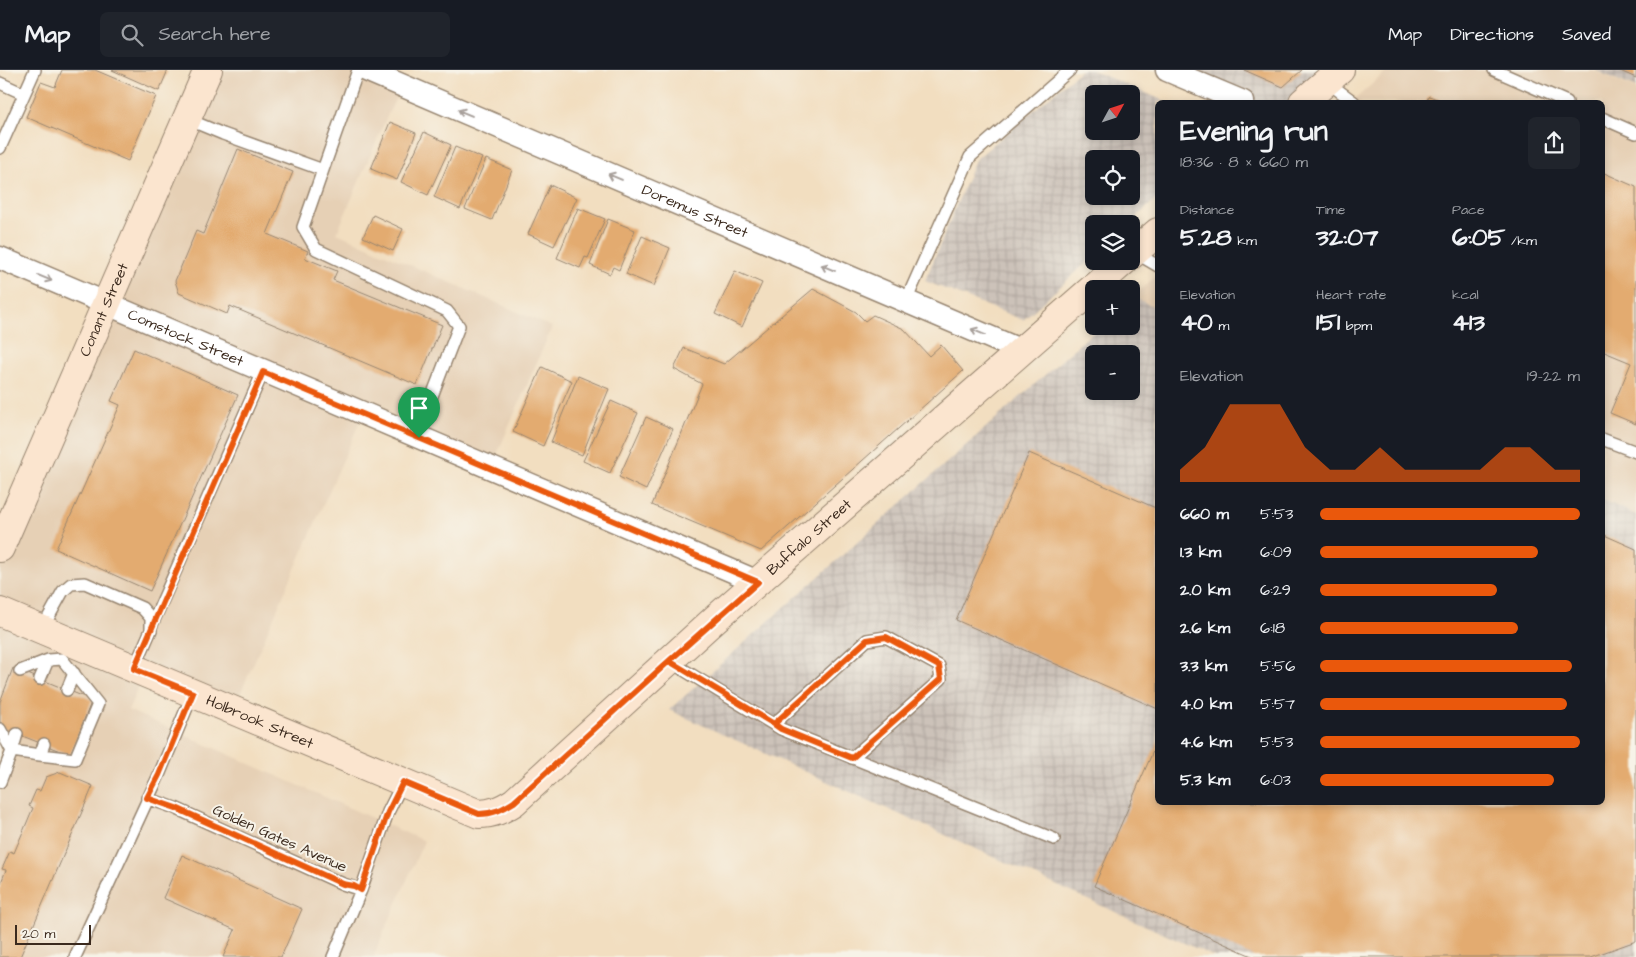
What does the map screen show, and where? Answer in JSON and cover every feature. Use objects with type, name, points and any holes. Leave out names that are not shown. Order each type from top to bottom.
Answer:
[{"type":"street","name":"Conant Street","points":[[0,548],[208,70]]},
{"type":"street","name":"Doremus Street","points":[[366,70],[1022,351]]},
{"type":"street","points":[[1167,70],[1238,100]]},
{"type":"street","points":[[1305,100],[1333,76]]},
{"type":"street","name":"Buffalo Street","points":[[1140,247],[1155,235]]},
{"type":"street","name":"Comstock Street","points":[[0,258],[758,582]]},
{"type":"street","name":"Buffalo Street","points":[[495,812],[503,810],[514,802],[758,582],[1114,270]]},
{"type":"street","name":"Holbrook Street","points":[[0,612],[42,629],[66,650],[134,669],[479,814],[495,812]]},
{"type":"lane","points":[[0,148],[35,70]]},
{"type":"lane","points":[[358,70],[303,228],[316,249],[447,311],[459,326],[425,414],[419,438]]},
{"type":"lane","points":[[906,301],[970,158],[1070,70]]},
{"type":"lane","points":[[1494,70],[1562,100]]},
{"type":"lane","points":[[1333,76],[1352,100]]},
{"type":"lane","points":[[0,83],[24,94]]},
{"type":"lane","points":[[187,119],[323,170]]},
{"type":"lane","points":[[1605,119],[1636,134]]},
{"type":"lane","points":[[1140,260],[1155,265]]},
{"type":"lane","points":[[134,669],[263,372]]},
{"type":"lane","points":[[1605,440],[1636,452]]},
{"type":"lane","points":[[42,629],[63,591],[71,584],[85,583],[142,608],[151,618],[151,627]]},
{"type":"lane","points":[[774,724],[867,640],[886,637],[939,666],[941,679],[852,758]]},
{"type":"lane","points":[[12,751],[42,750],[74,759],[98,704],[74,673],[66,650],[48,660],[20,671]]},
{"type":"lane","points":[[40,679],[48,660]]},
{"type":"lane","points":[[669,661],[781,729],[1054,840]]},
{"type":"lane","points":[[67,690],[74,673]]},
{"type":"lane","points":[[75,957],[159,775],[193,693]]},
{"type":"lane","points":[[0,729],[12,751]]},
{"type":"lane","points":[[0,782],[17,734]]},
{"type":"lane","points":[[333,957],[361,890],[388,812],[403,782]]},
{"type":"lane","name":"Golden Gates Avenue","points":[[147,798],[176,808],[343,884],[354,886],[361,890]]},
{"type":"shaded area","points":[[208,70],[367,70],[402,86],[337,233],[552,327],[491,468],[363,414],[233,710],[145,673],[128,710],[424,841],[373,957],[0,957],[0,548]]},
{"type":"shaded area","points":[[1081,70],[1091,70],[1127,85],[1085,85],[1085,140],[1140,140],[1140,91],[1162,100],[1155,100],[1155,200],[1139,215],[1085,215],[1085,264],[1023,320],[925,281],[975,160]]},
{"type":"shaded area","points":[[1167,70],[1340,70],[1305,100],[1238,100]]},
{"type":"shaded area","points":[[1388,70],[1592,70],[1636,89],[1636,515],[1605,501],[1605,100],[1354,100]]},
{"type":"shaded area","points":[[1594,70],[1636,70],[1636,88]]},
{"type":"shaded area","points":[[1155,277],[1155,307],[1140,300],[1140,291]]},
{"type":"shaded area","points":[[1140,300],[1155,307],[1155,805],[1605,805],[1605,501],[1636,515],[1636,957],[1215,957],[669,710],[1090,335],[1140,335]]},
{"type":"building","points":[[62,70],[95,70],[156,96],[128,161],[26,117],[41,82],[55,87]]},
{"type":"building","points":[[112,70],[168,70],[159,91]]},
{"type":"building","points":[[1244,70],[1302,70],[1283,87]]},
{"type":"building","points":[[1618,70],[1636,70],[1636,78]]},
{"type":"building","points":[[1429,96],[1440,100],[1427,100]]},
{"type":"building","points":[[390,122],[416,133],[397,180],[371,169]]},
{"type":"building","points":[[424,132],[451,145],[428,195],[401,182]]},
{"type":"building","points":[[455,147],[482,158],[460,209],[434,197]]},
{"type":"building","points":[[238,149],[293,172],[267,234],[308,251],[305,258],[337,271],[333,280],[442,325],[417,385],[230,306],[227,314],[179,293],[175,281],[196,231],[203,234]]},
{"type":"building","points":[[486,159],[512,170],[492,220],[465,209]]},
{"type":"building","points":[[1605,173],[1636,187],[1636,424],[1610,413],[1631,363],[1605,352]]},
{"type":"building","points":[[550,185],[577,198],[554,246],[528,234]]},
{"type":"building","points":[[578,208],[605,219],[588,258],[585,257],[580,268],[557,258]]},
{"type":"building","points":[[373,215],[403,229],[393,251],[363,237]]},
{"type":"building","points":[[608,219],[635,230],[619,270],[613,267],[610,274],[590,265]]},
{"type":"building","points":[[642,236],[670,248],[654,286],[626,274]]},
{"type":"building","points":[[735,271],[762,283],[742,327],[715,314]]},
{"type":"building","points":[[813,289],[856,312],[865,321],[873,315],[904,329],[929,356],[941,345],[963,371],[761,551],[652,505],[702,384],[674,369],[684,348],[724,364]]},
{"type":"building","points":[[134,349],[238,395],[150,591],[56,549],[120,405],[111,401]]},
{"type":"building","points":[[542,367],[572,381],[543,446],[513,432]]},
{"type":"building","points":[[578,376],[609,389],[582,455],[551,442]]},
{"type":"building","points":[[611,401],[638,413],[610,473],[583,461]]},
{"type":"building","points":[[646,417],[673,429],[646,490],[619,477]]},
{"type":"building","points":[[1029,453],[1155,508],[1155,708],[956,620]]},
{"type":"building","points":[[1605,535],[1636,549],[1636,941],[1591,957],[1254,957],[1094,886],[1155,747],[1155,805],[1605,805]]},
{"type":"building","points":[[13,668],[92,700],[70,755],[0,727],[0,702]]},
{"type":"building","points":[[60,772],[93,786],[20,957],[0,957],[0,885],[6,870],[2,869],[10,851],[14,853],[33,808],[29,806],[36,790],[40,791],[46,777]]},
{"type":"building","points":[[182,855],[302,909],[281,957],[223,957],[235,930],[163,898]]},
{"type":"route","points":[[419,438],[263,372],[134,669],[193,693],[159,775],[147,798],[176,808],[343,884],[354,886],[361,890],[388,812],[403,782],[479,814],[503,810],[669,661],[781,729],[852,758],[941,679],[939,666],[886,637],[867,640],[774,724],[669,661],[758,582],[419,438]]}]
